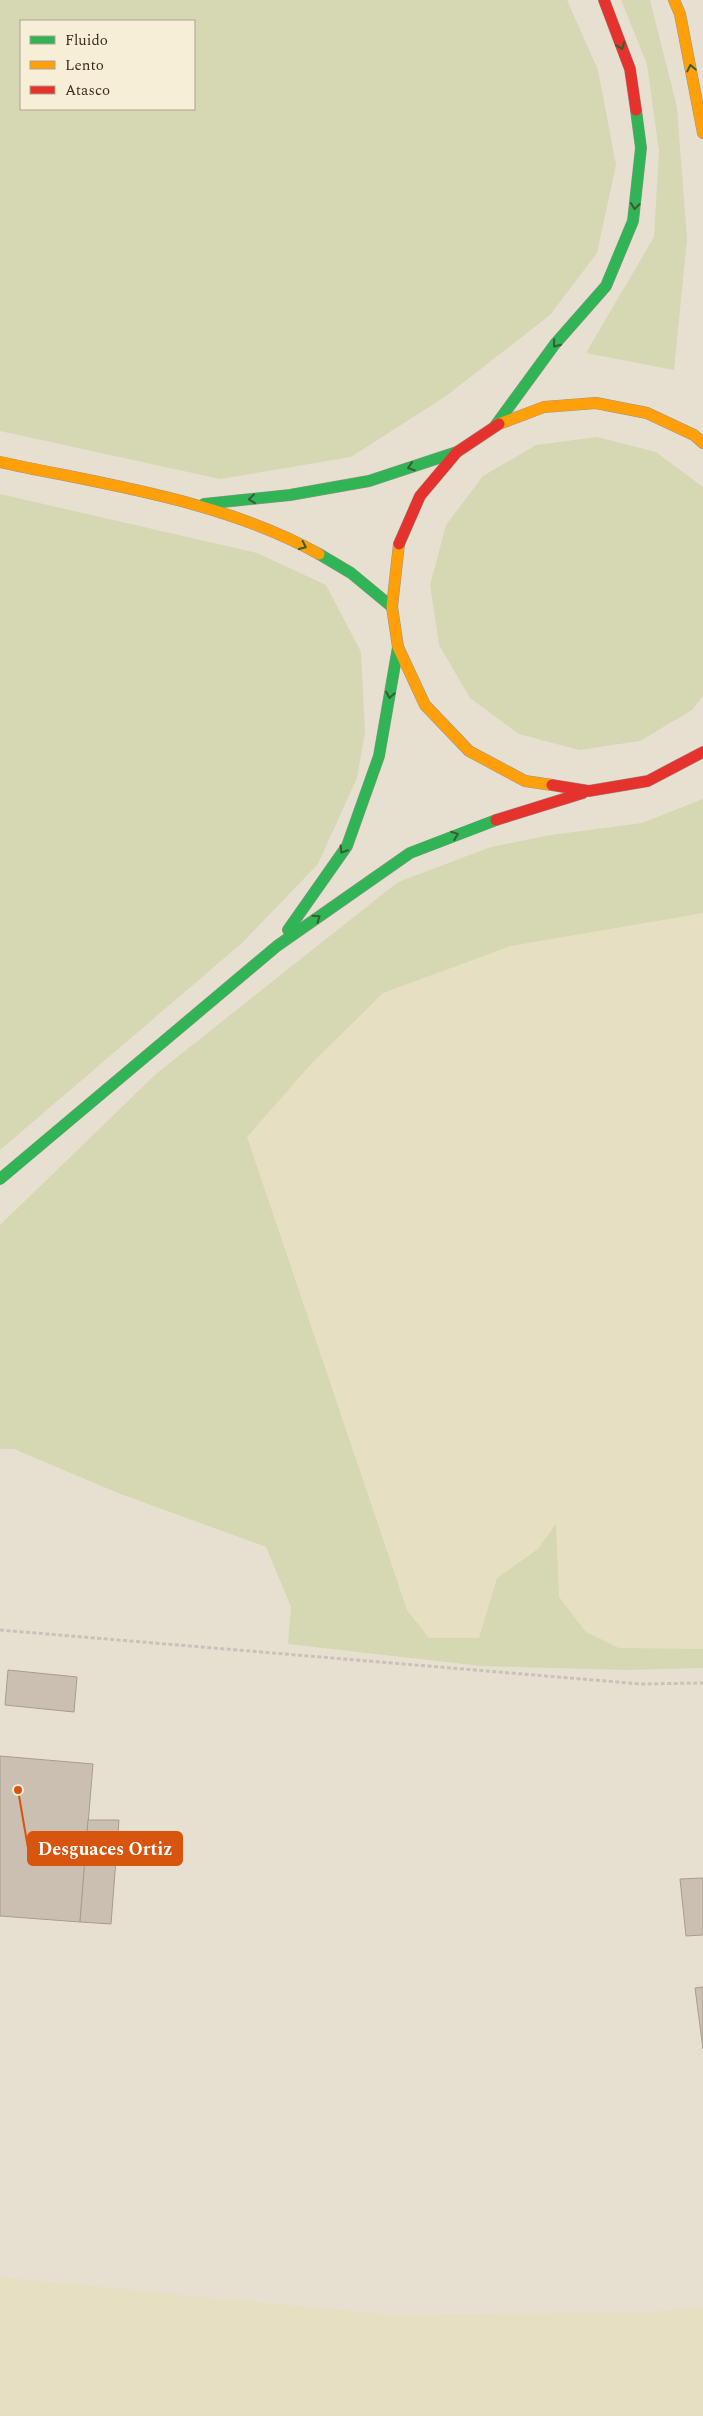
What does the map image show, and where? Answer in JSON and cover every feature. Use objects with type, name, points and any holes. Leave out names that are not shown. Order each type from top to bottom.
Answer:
[{"type":"main road","points":[[495,426],[555,344],[606,286],[633,221],[641,148],[630,69],[604,0]]},
{"type":"main road","points":[[674,0],[680,14],[703,133]]},
{"type":"main road","points":[[589,791],[525,781],[468,751],[425,705],[398,647],[392,607],[397,550],[420,496],[457,452],[495,426],[544,408],[596,403],[647,413],[694,435],[703,443]]},
{"type":"main road","points":[[192,505],[290,495],[369,481],[457,452]]},
{"type":"main road","points":[[0,462],[192,505],[264,528],[346,569],[392,607]]},
{"type":"main road","points":[[277,946],[346,846],[379,756],[398,647]]},
{"type":"main road","points":[[0,1179],[277,946],[410,852],[488,823],[589,791],[648,781],[703,752]]},
{"type":"path","points":[[0,1630],[641,1684],[703,1682]]},
{"type":"shaded area","points":[[703,913],[703,1649],[619,1648],[586,1632],[559,1597],[556,1525],[538,1549],[497,1578],[479,1638],[429,1638],[407,1610],[246,1137],[311,1064],[383,993],[511,946]]},
{"type":"shaded area","points":[[0,2277],[394,2315],[647,2312],[703,2307],[703,2416],[0,2416]]},
{"type":"green space","points":[[0,0],[567,0],[598,70],[616,165],[597,253],[550,315],[446,396],[351,457],[220,479],[0,431]]},
{"type":"green space","points":[[621,0],[650,0],[677,107],[687,239],[674,370],[586,353],[654,237],[659,151],[647,64]]},
{"type":"green space","points":[[597,437],[656,452],[703,487],[703,696],[692,710],[640,741],[579,750],[519,734],[470,698],[439,645],[430,585],[446,525],[483,476],[536,445]]},
{"type":"green space","points":[[0,494],[257,553],[326,585],[361,652],[365,732],[357,778],[318,864],[242,943],[0,1150]]},
{"type":"green space","points":[[703,799],[703,913],[511,946],[383,993],[311,1064],[247,1137],[407,1610],[429,1638],[479,1638],[497,1578],[538,1549],[556,1524],[559,1597],[586,1632],[619,1648],[703,1649],[703,1668],[626,1670],[481,1666],[288,1644],[291,1607],[266,1547],[118,1493],[14,1449],[0,1449],[0,1225],[157,1073],[398,882],[491,847],[551,835],[642,823]]},
{"type":"building","points":[[8,1670],[77,1677],[74,1712],[5,1705]]},
{"type":"building","points":[[0,1756],[93,1764],[80,1922],[0,1916]]},
{"type":"building","points":[[88,1820],[119,1820],[111,1924],[80,1922]]},
{"type":"building","points":[[703,1878],[703,1935],[686,1936],[680,1879]]},
{"type":"building","points":[[703,1987],[703,2049],[695,1988]]},
{"type":"traffic: fast","points":[[495,426],[555,344],[606,286],[633,221],[641,148],[636,110]]},
{"type":"traffic: fast","points":[[204,504],[290,495],[369,481],[457,452]]},
{"type":"traffic: fast","points":[[319,554],[351,573],[392,607]]},
{"type":"traffic: fast","points":[[288,930],[347,846],[379,756],[398,647]]},
{"type":"traffic: fast","points":[[0,1179],[277,946],[410,853],[496,820]]},
{"type":"traffic: slow","points":[[674,0],[680,14],[703,133]]},
{"type":"traffic: slow","points":[[499,424],[544,407],[596,403],[647,413],[694,435],[703,443]]},
{"type":"traffic: slow","points":[[0,462],[163,496],[204,507],[282,535],[319,554]]},
{"type":"traffic: slow","points":[[399,544],[392,607],[398,647],[425,705],[469,751],[525,781],[552,785]]},
{"type":"traffic: jam","points":[[604,0],[630,69],[636,110]]},
{"type":"traffic: jam","points":[[399,544],[420,496],[457,452],[499,424]]},
{"type":"traffic: jam","points":[[552,785],[589,791],[648,781],[703,752]]},
{"type":"traffic: jam","points":[[496,820],[583,793]]},
{"type":"place","name":"Desguaces Ortiz","points":[[18,1790]]}]
